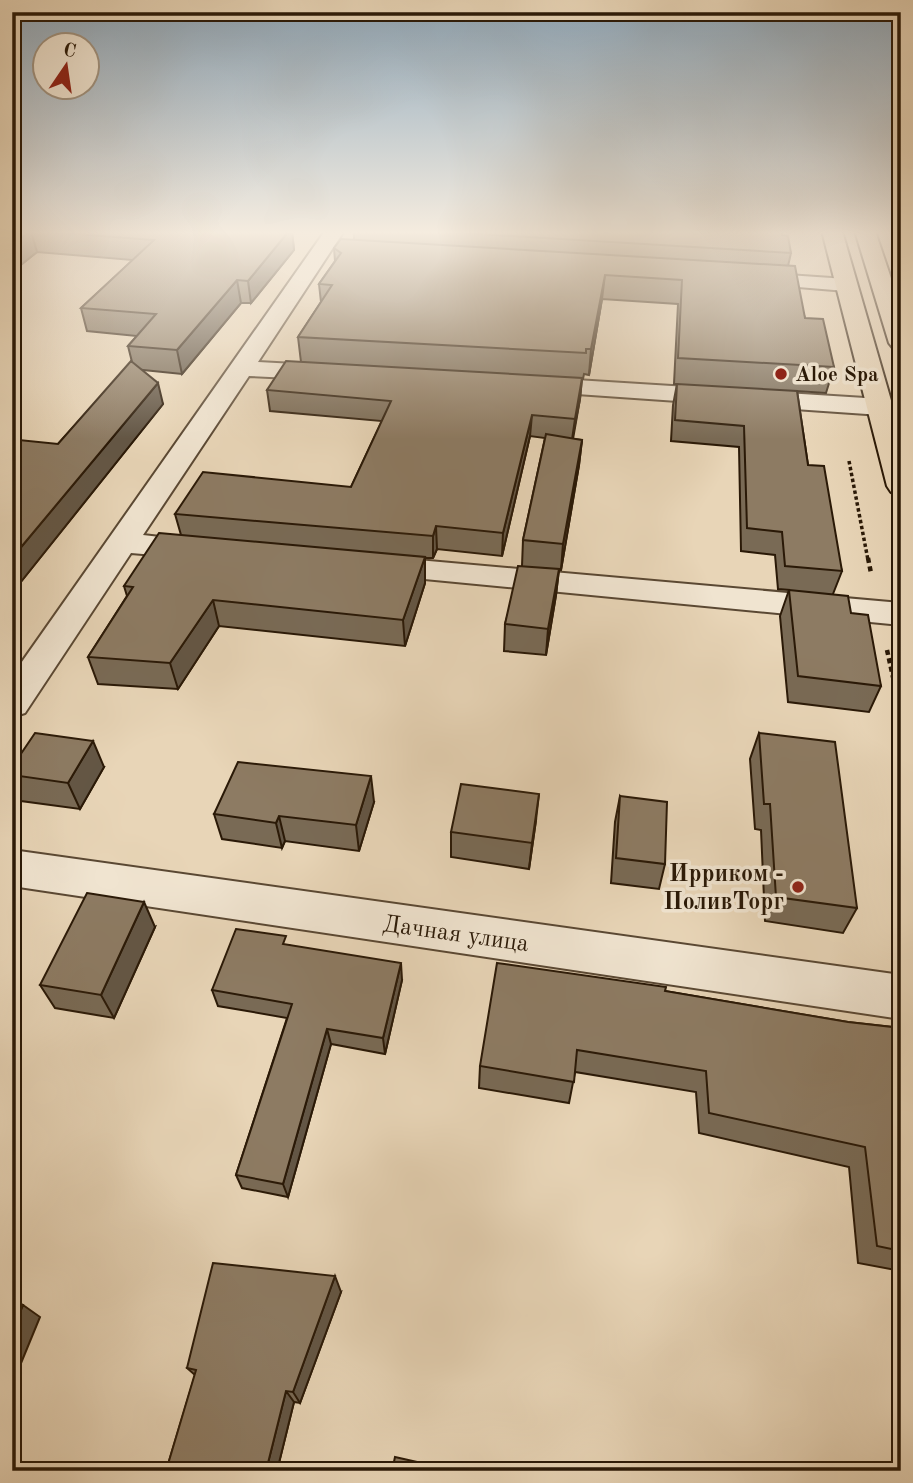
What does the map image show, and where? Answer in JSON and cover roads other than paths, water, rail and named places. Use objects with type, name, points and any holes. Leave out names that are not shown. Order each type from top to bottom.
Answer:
[{"type":"main road","points":[[850,300],[901,486]]},
{"type":"main road","points":[[887,300],[901,343]]},
{"type":"street","points":[[12,704],[243,368],[294,300]]},
{"type":"street","points":[[243,368],[354,375]]},
{"type":"street","points":[[506,384],[881,407]]},
{"type":"street","points":[[123,544],[233,553]]},
{"type":"street","points":[[343,563],[890,612]]},
{"type":"street","name":"Дачная улица","points":[[12,869],[901,997]]},
{"type":"place","name":"Aloe Spa","points":[[781,374]]},
{"type":"place","name":"Ирриком - ПоливТорг","points":[[798,887]]}]
